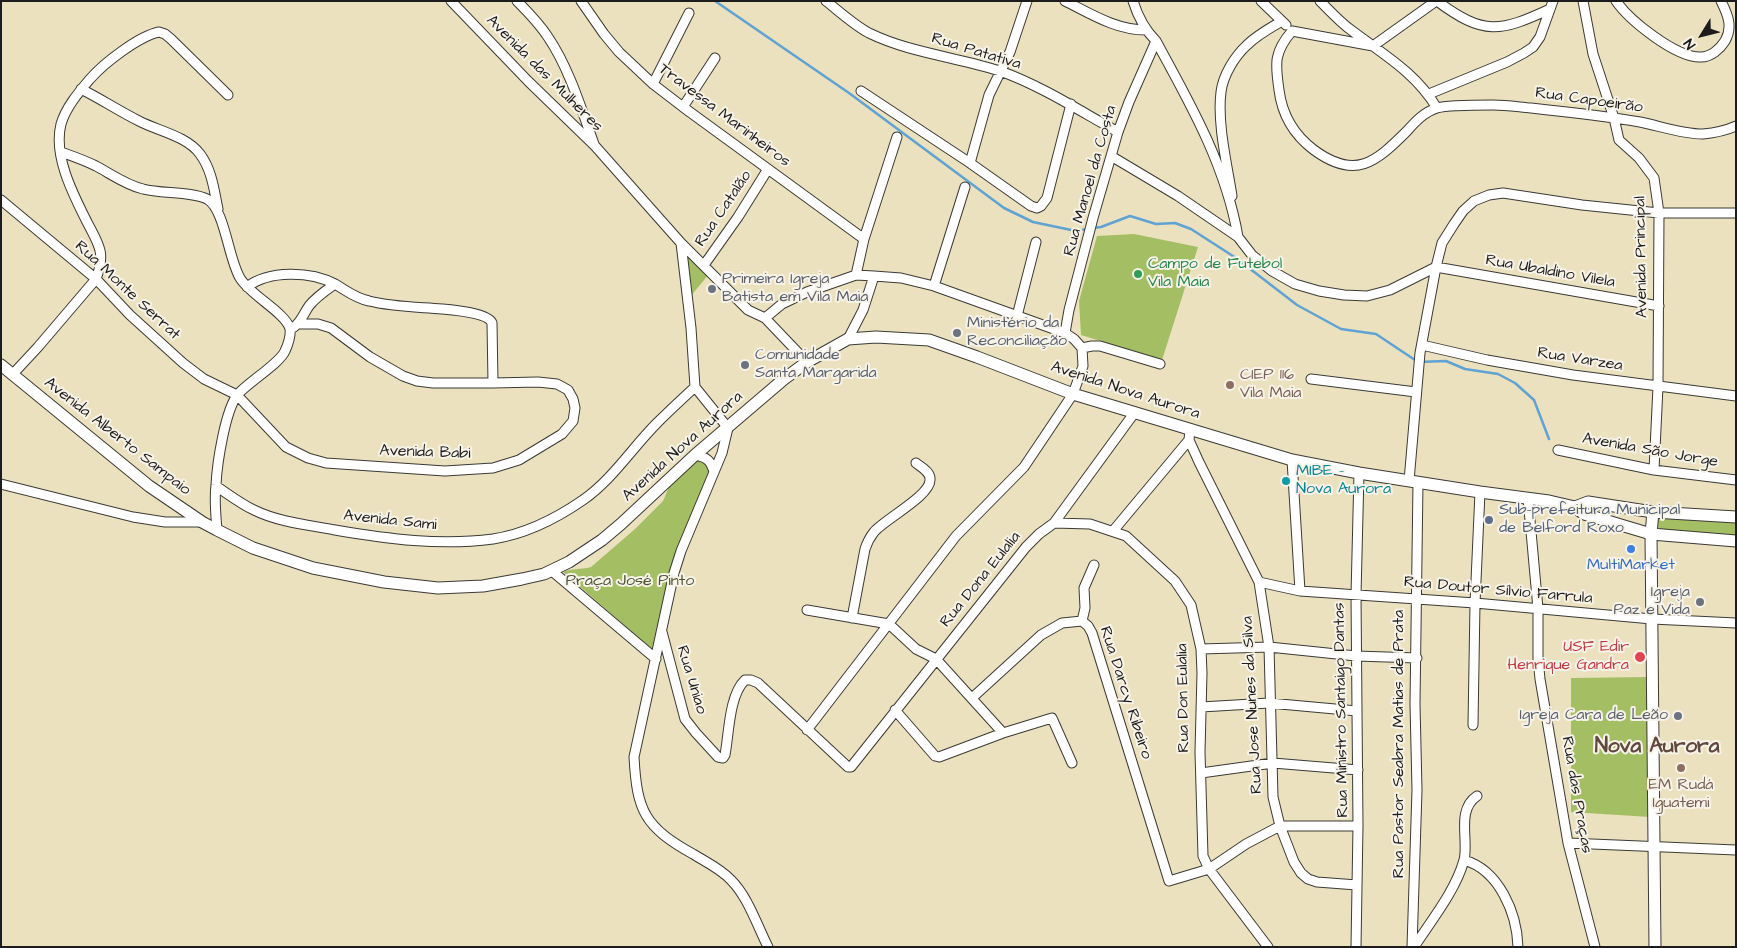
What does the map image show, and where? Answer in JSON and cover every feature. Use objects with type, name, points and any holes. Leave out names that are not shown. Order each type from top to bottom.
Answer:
[{"type":"street","name":"Avenida das Mulheres","points":[[451,1],[528,81],[595,146],[681,243],[748,310],[765,318],[806,362]]},
{"type":"street","name":"Avenida das Mulheres","points":[[517,1],[534,18],[559,56],[595,146]]},
{"type":"street","name":"Travessa Marinheiros","points":[[581,1],[619,52],[653,84],[864,239]]},
{"type":"street","name":"Rua Patativa","points":[[826,1],[868,32],[890,41],[1000,71],[1071,104],[1118,132]]},
{"type":"street","points":[[970,163],[989,95],[1010,52],[1027,1]]},
{"type":"street","points":[[1065,1],[1109,24],[1133,30],[1146,30]]},
{"type":"street","points":[[1132,1],[1139,20],[1156,41],[1206,136],[1234,210]]},
{"type":"street","points":[[1261,1],[1292,31],[1373,46],[1437,1],[1467,21],[1495,28],[1512,26],[1552,5]]},
{"type":"street","points":[[1292,31],[1277,53],[1276,72],[1280,99],[1288,120],[1297,135],[1330,161],[1343,166],[1360,166],[1375,160],[1419,118],[1437,108],[1429,94],[1396,62],[1350,29],[1320,1]]},
{"type":"street","name":"Avenida Principal","points":[[1583,1],[1593,54],[1614,118],[1619,140],[1648,169],[1654,178],[1658,213],[1659,306],[1654,470]]},
{"type":"street","points":[[1616,1],[1622,10],[1652,35],[1689,55],[1701,57],[1712,54],[1719,49],[1726,40],[1730,29],[1729,16],[1721,1]]},
{"type":"street","points":[[1429,94],[1524,54],[1540,37],[1552,5]]},
{"type":"street","points":[[653,84],[689,13]]},
{"type":"street","points":[[1238,237],[1221,119],[1221,91],[1230,66],[1245,46],[1254,38],[1282,21]]},
{"type":"street","points":[[12,375],[96,279],[101,266],[102,255],[100,246],[72,189],[63,165],[59,137],[66,112],[81,89],[105,64],[145,37],[159,32],[166,34],[228,95]]},
{"type":"street","name":"Rua Manoel da Costa","points":[[1065,333],[1069,310],[1118,132],[1156,41]]},
{"type":"street","points":[[683,107],[715,58]]},
{"type":"street","points":[[81,89],[97,96],[140,122],[189,144],[199,152],[207,164],[232,260],[240,277],[247,287],[280,315],[290,330]]},
{"type":"street","points":[[861,92],[970,163],[1031,206],[1037,208],[1047,198],[1071,104]]},
{"type":"street","name":"Rua Capoeirão","points":[[1437,108],[1493,105],[1564,110],[1704,134],[1736,126]]},
{"type":"street","points":[[856,276],[864,239],[897,137]]},
{"type":"street","points":[[61,152],[94,165],[129,184],[144,189],[198,196],[208,200],[218,210]]},
{"type":"street","points":[[1111,156],[1178,196],[1238,237],[1252,256],[1272,271],[1295,284],[1319,291],[1367,296],[1390,290],[1436,267]]},
{"type":"street","name":"Rua Catalão","points":[[704,265],[738,218],[768,169]]},
{"type":"street","points":[[934,286],[964,187]]},
{"type":"street","name":"Rua Pastor Seabra Matias de Prata","points":[[1413,947],[1417,790],[1413,482],[1416,392],[1421,349],[1442,243],[1463,211],[1474,201],[1489,195],[1503,193],[1582,205],[1658,213],[1736,213]]},
{"type":"street","name":"Rua Monte Serrat","points":[[1,200],[96,279],[130,315],[184,363],[204,379],[237,395]]},
{"type":"street","points":[[1017,316],[1036,242]]},
{"type":"street","points":[[681,243],[691,328],[695,387],[728,428],[726,440],[714,472],[681,551],[668,596],[662,632],[634,757],[635,783],[640,804],[648,820],[659,833],[720,870],[732,880],[742,895],[768,947]]},
{"type":"street","name":"Rua Ubaldino Vilela","points":[[1436,267],[1659,306]]},
{"type":"street","points":[[247,287],[262,278],[276,275],[315,277],[335,284],[359,298],[389,304],[455,311],[491,320],[493,383]]},
{"type":"street","points":[[765,318],[794,297],[856,276],[901,278],[934,286],[1065,333],[1082,348],[1083,366],[1072,394],[1024,467],[956,536],[807,730]]},
{"type":"street","points":[[848,339],[863,310],[874,276]]},
{"type":"street","points":[[216,530],[216,486],[223,438],[232,404],[237,395],[254,378],[280,358],[286,350],[290,330],[298,324],[314,300],[335,284]]},
{"type":"street","name":"Avenida Babi","points":[[237,395],[286,447],[308,458],[326,463],[445,471],[493,468],[518,460],[562,434],[574,421],[575,408],[573,399],[568,390],[557,384],[538,382],[417,382],[370,357],[331,328],[318,324],[298,324]]},
{"type":"street","name":"Avenida Nova Aurora","points":[[216,530],[253,548],[313,568],[384,582],[438,588],[483,586],[544,574],[578,556],[608,534],[695,455],[806,362],[848,339],[876,338],[929,340],[1072,394],[1135,412],[1189,434],[1292,460],[1413,482],[1549,501],[1575,507],[1584,514],[1651,534],[1736,541]]},
{"type":"street","points":[[1082,348],[1100,346],[1160,364]]},
{"type":"street","name":"Rua Varzea","points":[[1421,349],[1572,375],[1736,396]]},
{"type":"street","name":"Avenida Alberto Sampaio","points":[[1,365],[149,486],[216,530]]},
{"type":"street","points":[[1311,379],[1416,392]]},
{"type":"street","name":"Avenida Sami","points":[[216,486],[254,510],[285,520],[324,528],[387,539],[429,542],[494,539],[553,519],[585,498],[615,470],[656,424],[695,387]]},
{"type":"street","name":"Rua Dona Eulalia","points":[[807,730],[848,767],[851,767],[1026,547],[1054,523],[1135,412]]},
{"type":"street","points":[[1112,531],[1189,434]]},
{"type":"street","name":"Rua Jose Nunes da Silva","points":[[1189,434],[1259,582],[1269,647],[1269,704],[1273,797],[1280,826],[1294,862],[1301,873],[1308,879],[1317,882],[1357,884]]},
{"type":"street","name":"Avenida São Jorge","points":[[1558,450],[1654,470],[1736,480]]},
{"type":"street","points":[[695,455],[708,458],[714,472]]},
{"type":"street","points":[[1292,460],[1300,591]]},
{"type":"street","points":[[852,618],[868,541],[874,532],[916,500],[929,485],[929,475],[916,463]]},
{"type":"street","name":"Rua Ministro Santaigo Dantas","points":[[1356,947],[1358,770],[1356,595],[1359,473]]},
{"type":"street","points":[[1,484],[133,517],[165,522],[202,522]]},
{"type":"street","points":[[1473,725],[1475,603],[1480,492]]},
{"type":"street","name":"Rua das Praças","points":[[1528,498],[1538,609],[1540,679],[1568,843],[1594,946]]},
{"type":"street","name":"Avenida Nova Aurora","points":[[1575,507],[1588,502],[1653,512],[1736,517]]},
{"type":"street","points":[[1653,512],[1651,534],[1655,947]]},
{"type":"street","name":"Rua Don Eulalia","points":[[1054,523],[1090,524],[1126,536],[1175,581],[1191,605],[1201,649],[1203,856],[1209,869]]},
{"type":"street","points":[[1082,620],[1085,608],[1084,588],[1094,565]]},
{"type":"street","points":[[552,571],[656,659]]},
{"type":"street","name":"Rua Doutor Sílvio Farrula","points":[[1259,582],[1300,591],[1475,603],[1652,619],[1736,623]]},
{"type":"street","points":[[807,610],[889,624],[916,649],[936,659],[1003,733]]},
{"type":"street","name":"Rua Darcy Ribeiro","points":[[972,698],[1047,631],[1062,623],[1082,620],[1092,633],[1111,700],[1149,814],[1168,880],[1209,869]]},
{"type":"street","name":"Rua Uniao","points":[[662,632],[685,719],[721,758],[725,755],[738,688],[745,680],[758,683],[807,730]]},
{"type":"street","points":[[1201,649],[1269,647],[1356,656],[1416,658]]},
{"type":"street","points":[[1201,707],[1269,704],[1357,711]]},
{"type":"street","points":[[896,710],[935,756],[1052,718],[1072,763]]},
{"type":"street","points":[[1201,773],[1273,763],[1358,770]]},
{"type":"street","points":[[1477,796],[1468,805],[1465,818],[1464,860],[1482,868],[1496,883],[1506,898],[1514,918],[1518,947]]},
{"type":"street","points":[[1268,947],[1209,869],[1246,844],[1280,826],[1358,826]]},
{"type":"street","points":[[1568,843],[1736,850]]},
{"type":"street","name":"Rua Pastor Seabra Matias de Prata","points":[[1413,947],[1447,896],[1464,860]]},
{"type":"green space","name":"Campo de Futebol Vila Maia","points":[[1134,234],[1198,247],[1162,360],[1081,335],[1079,301],[1097,236]]},
{"type":"green space","points":[[685,250],[709,274],[690,297]]},
{"type":"green space","name":"Praça José Pinto","points":[[698,459],[706,460],[711,473],[676,557],[653,650],[563,572],[591,567],[635,529],[663,501],[669,487]]},
{"type":"green space","points":[[1653,512],[1736,517],[1736,541],[1651,534]]},
{"type":"green space","points":[[1648,677],[1650,817],[1571,812],[1571,678]]},
{"type":"waterway","points":[[715,1],[849,93],[1004,208],[1033,222],[1076,231],[1087,229]]},
{"type":"waterway","points":[[1092,228],[1101,227],[1130,216],[1156,224],[1175,223],[1191,229],[1236,258],[1297,305],[1341,329],[1376,334],[1418,362],[1446,361],[1465,369],[1498,374],[1515,383],[1534,400],[1549,439]]},
{"type":"place","name":"Campo de Futebol Vila Maia","points":[[1138,274]]},
{"type":"place","name":"Primeira Igreja Batista em Vila Maia","points":[[712,289]]},
{"type":"place","name":"Ministério da Reconciliação","points":[[957,333]]},
{"type":"place","name":"Comunidade Santa Margarida","points":[[745,365]]},
{"type":"place","name":"CIEP 116 Vila Maia","points":[[1230,385]]},
{"type":"place","name":"MIBE - Nova Aurora","points":[[1286,481]]},
{"type":"place","name":"Sub-prefeitura Municipal de Belford Roxo","points":[[1489,520]]},
{"type":"place","name":"MultiMarket","points":[[1631,549]]},
{"type":"place","name":"Igreja Paz e Vida","points":[[1700,602]]},
{"type":"place","name":"USF Edir Henrique Gandra","points":[[1640,657]]},
{"type":"place","name":"Igreja Cara de Leão","points":[[1678,716]]},
{"type":"place","name":"EM Rudá Iguatemi","points":[[1681,768]]},
{"type":"district","name":"Nova Aurora","points":[[1657,748]]}]
